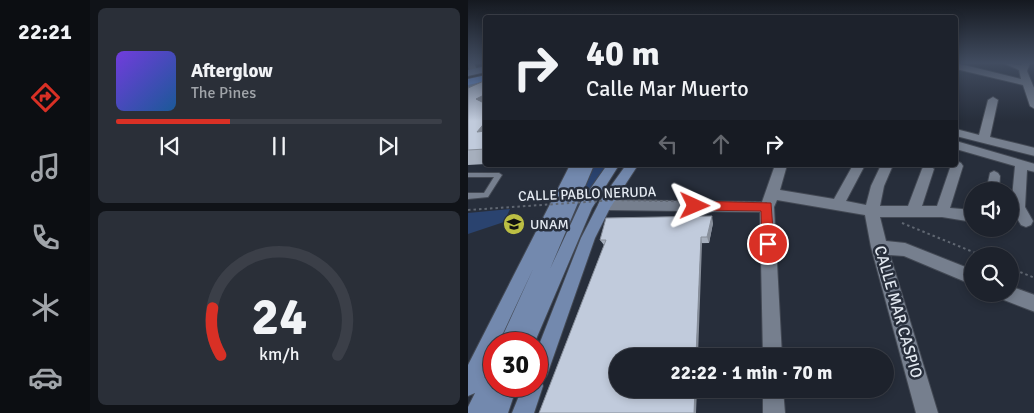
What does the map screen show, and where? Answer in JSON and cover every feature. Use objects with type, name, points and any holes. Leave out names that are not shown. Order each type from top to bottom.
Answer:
[{"type":"main road","points":[[468,87],[483,84]]},
{"type":"main road","points":[[513,332],[560,212],[575,167]]},
{"type":"main road","points":[[468,386],[560,212],[587,167]]},
{"type":"main road","points":[[530,332],[586,206],[612,167]]},
{"type":"main road","points":[[548,346],[588,238],[605,205],[631,167]]},
{"type":"main road","points":[[548,334],[553,333]]},
{"type":"main road","points":[[476,413],[484,397]]},
{"type":"main road","points":[[497,413],[503,397]]},
{"type":"main road","points":[[522,413],[529,397]]},
{"type":"street","points":[[1023,82],[1026,83],[1034,106]]},
{"type":"street","points":[[984,139],[993,100]]},
{"type":"street","points":[[958,133],[1034,152]]},
{"type":"street","points":[[958,145],[1034,168]]},
{"type":"street","points":[[1020,163],[1018,208],[1030,222]]},
{"type":"street","points":[[772,348],[769,201],[780,167]]},
{"type":"street","points":[[838,204],[858,167]]},
{"type":"street","points":[[875,230],[874,194],[886,167]]},
{"type":"street","points":[[942,212],[955,167]]},
{"type":"street","points":[[913,211],[928,169]]},
{"type":"street","points":[[993,182],[994,176]]},
{"type":"street","points":[[605,205],[769,201],[838,204],[905,250],[964,274]]},
{"type":"street","points":[[875,230],[913,211],[964,215]]},
{"type":"street","name":"CALLE MAR CASPIO","points":[[875,230],[927,413]]},
{"type":"street","points":[[1019,298],[1034,304]]},
{"type":"street","points":[[773,398],[774,413]]},
{"type":"lane","points":[[468,175],[499,175],[486,195],[468,196]]},
{"type":"path","name":"CALLE PABLO NERUDA","points":[[468,210],[615,200],[769,201]]},
{"type":"path","points":[[898,222],[964,248]]},
{"type":"path","points":[[1019,272],[1034,278]]},
{"type":"shaded area","points":[[593,167],[609,167],[581,210],[575,210]]},
{"type":"shaded area","points":[[510,209],[504,222],[468,234],[468,213]]},
{"type":"building","points":[[483,82],[483,96],[476,99],[483,102],[483,125],[477,132],[483,131],[483,149],[468,150],[468,88]]},
{"type":"building","points":[[712,216],[707,237],[701,237],[696,348],[609,348],[609,398],[695,398],[694,413],[539,413],[545,397],[548,397],[548,390],[606,240],[600,240],[606,218]]},
{"type":"place","name":"UNAM","points":[[514,224]]},
{"type":"route","points":[[695,206],[767,207],[768,244]]}]
